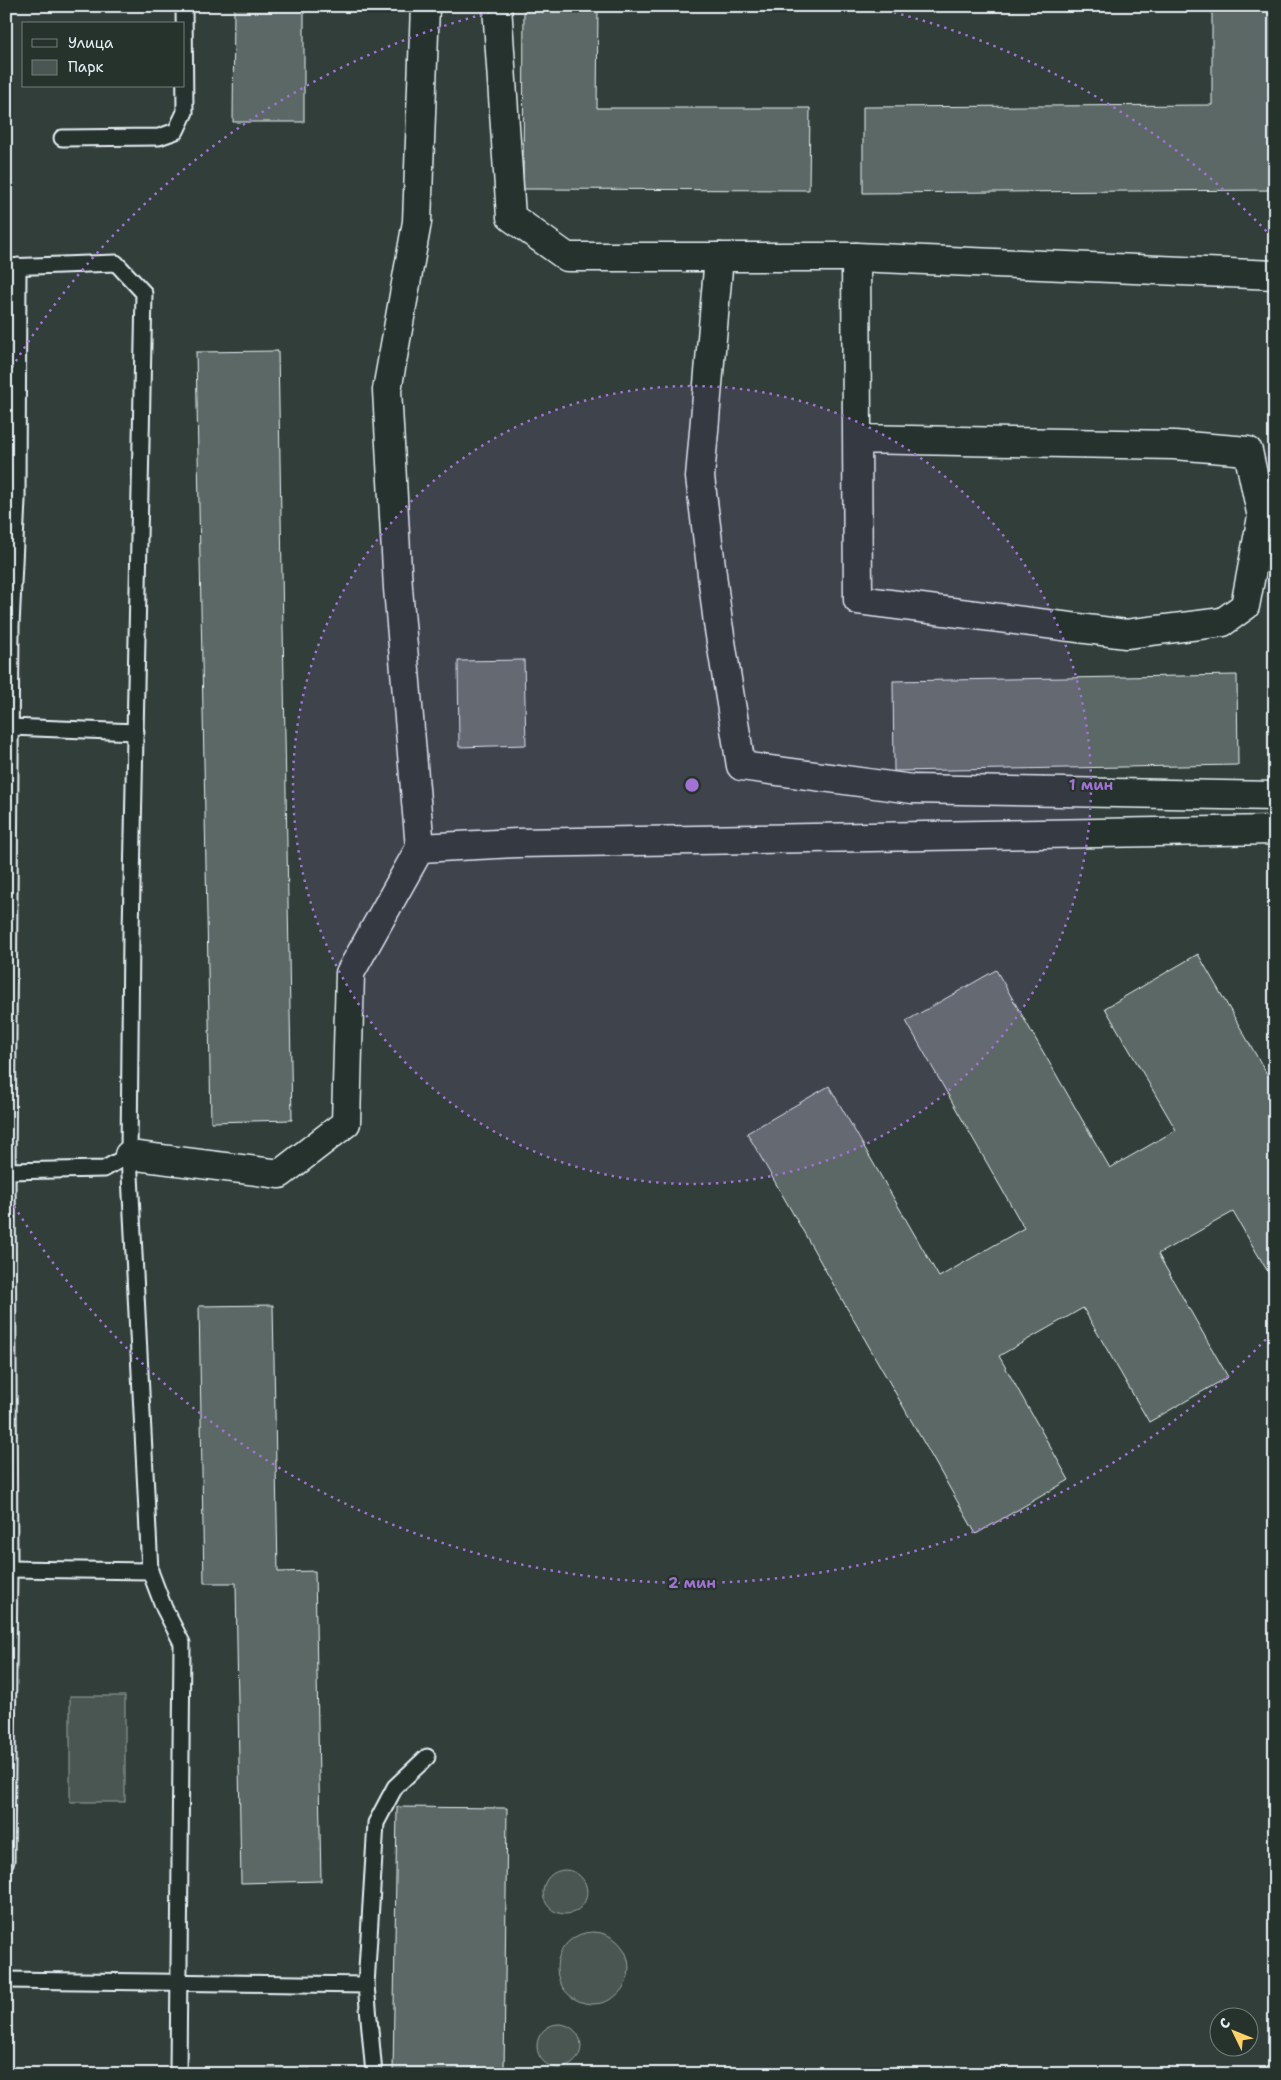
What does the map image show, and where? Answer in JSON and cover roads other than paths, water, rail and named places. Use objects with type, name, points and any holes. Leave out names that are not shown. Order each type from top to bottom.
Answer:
[{"type":"street","points":[[129,1155],[280,1174],[346,1123],[350,973],[420,848],[398,588],[387,390],[417,222],[425,6]]},
{"type":"street","points":[[497,6],[511,217],[567,257],[856,257],[1275,275]]},
{"type":"street","points":[[856,257],[858,600],[1126,634],[1223,622],[1245,606],[1262,517],[1248,451],[1174,445],[858,440]]},
{"type":"street","points":[[719,258],[700,477],[718,623],[741,766],[912,789],[1275,796]]},
{"type":"street","points":[[420,848],[527,843],[1275,830]]},
{"type":"lane","points":[[184,6],[184,22]]},
{"type":"lane","points":[[62,138],[159,137],[176,131],[185,112],[185,88]]},
{"type":"lane","points":[[6,1861],[9,1570],[6,1171],[11,626],[17,500],[12,267],[116,263],[144,293],[131,933],[129,1155],[150,1571],[164,1608],[182,1643],[177,1982],[178,2074]]},
{"type":"lane","points":[[10,727],[136,732]]},
{"type":"lane","points":[[6,1171],[104,1169],[129,1155]]},
{"type":"lane","points":[[9,1570],[150,1571]]},
{"type":"lane","points":[[374,2074],[366,1985],[376,1823],[395,1787],[427,1757]]},
{"type":"lane","points":[[6,1980],[366,1985]]}]
